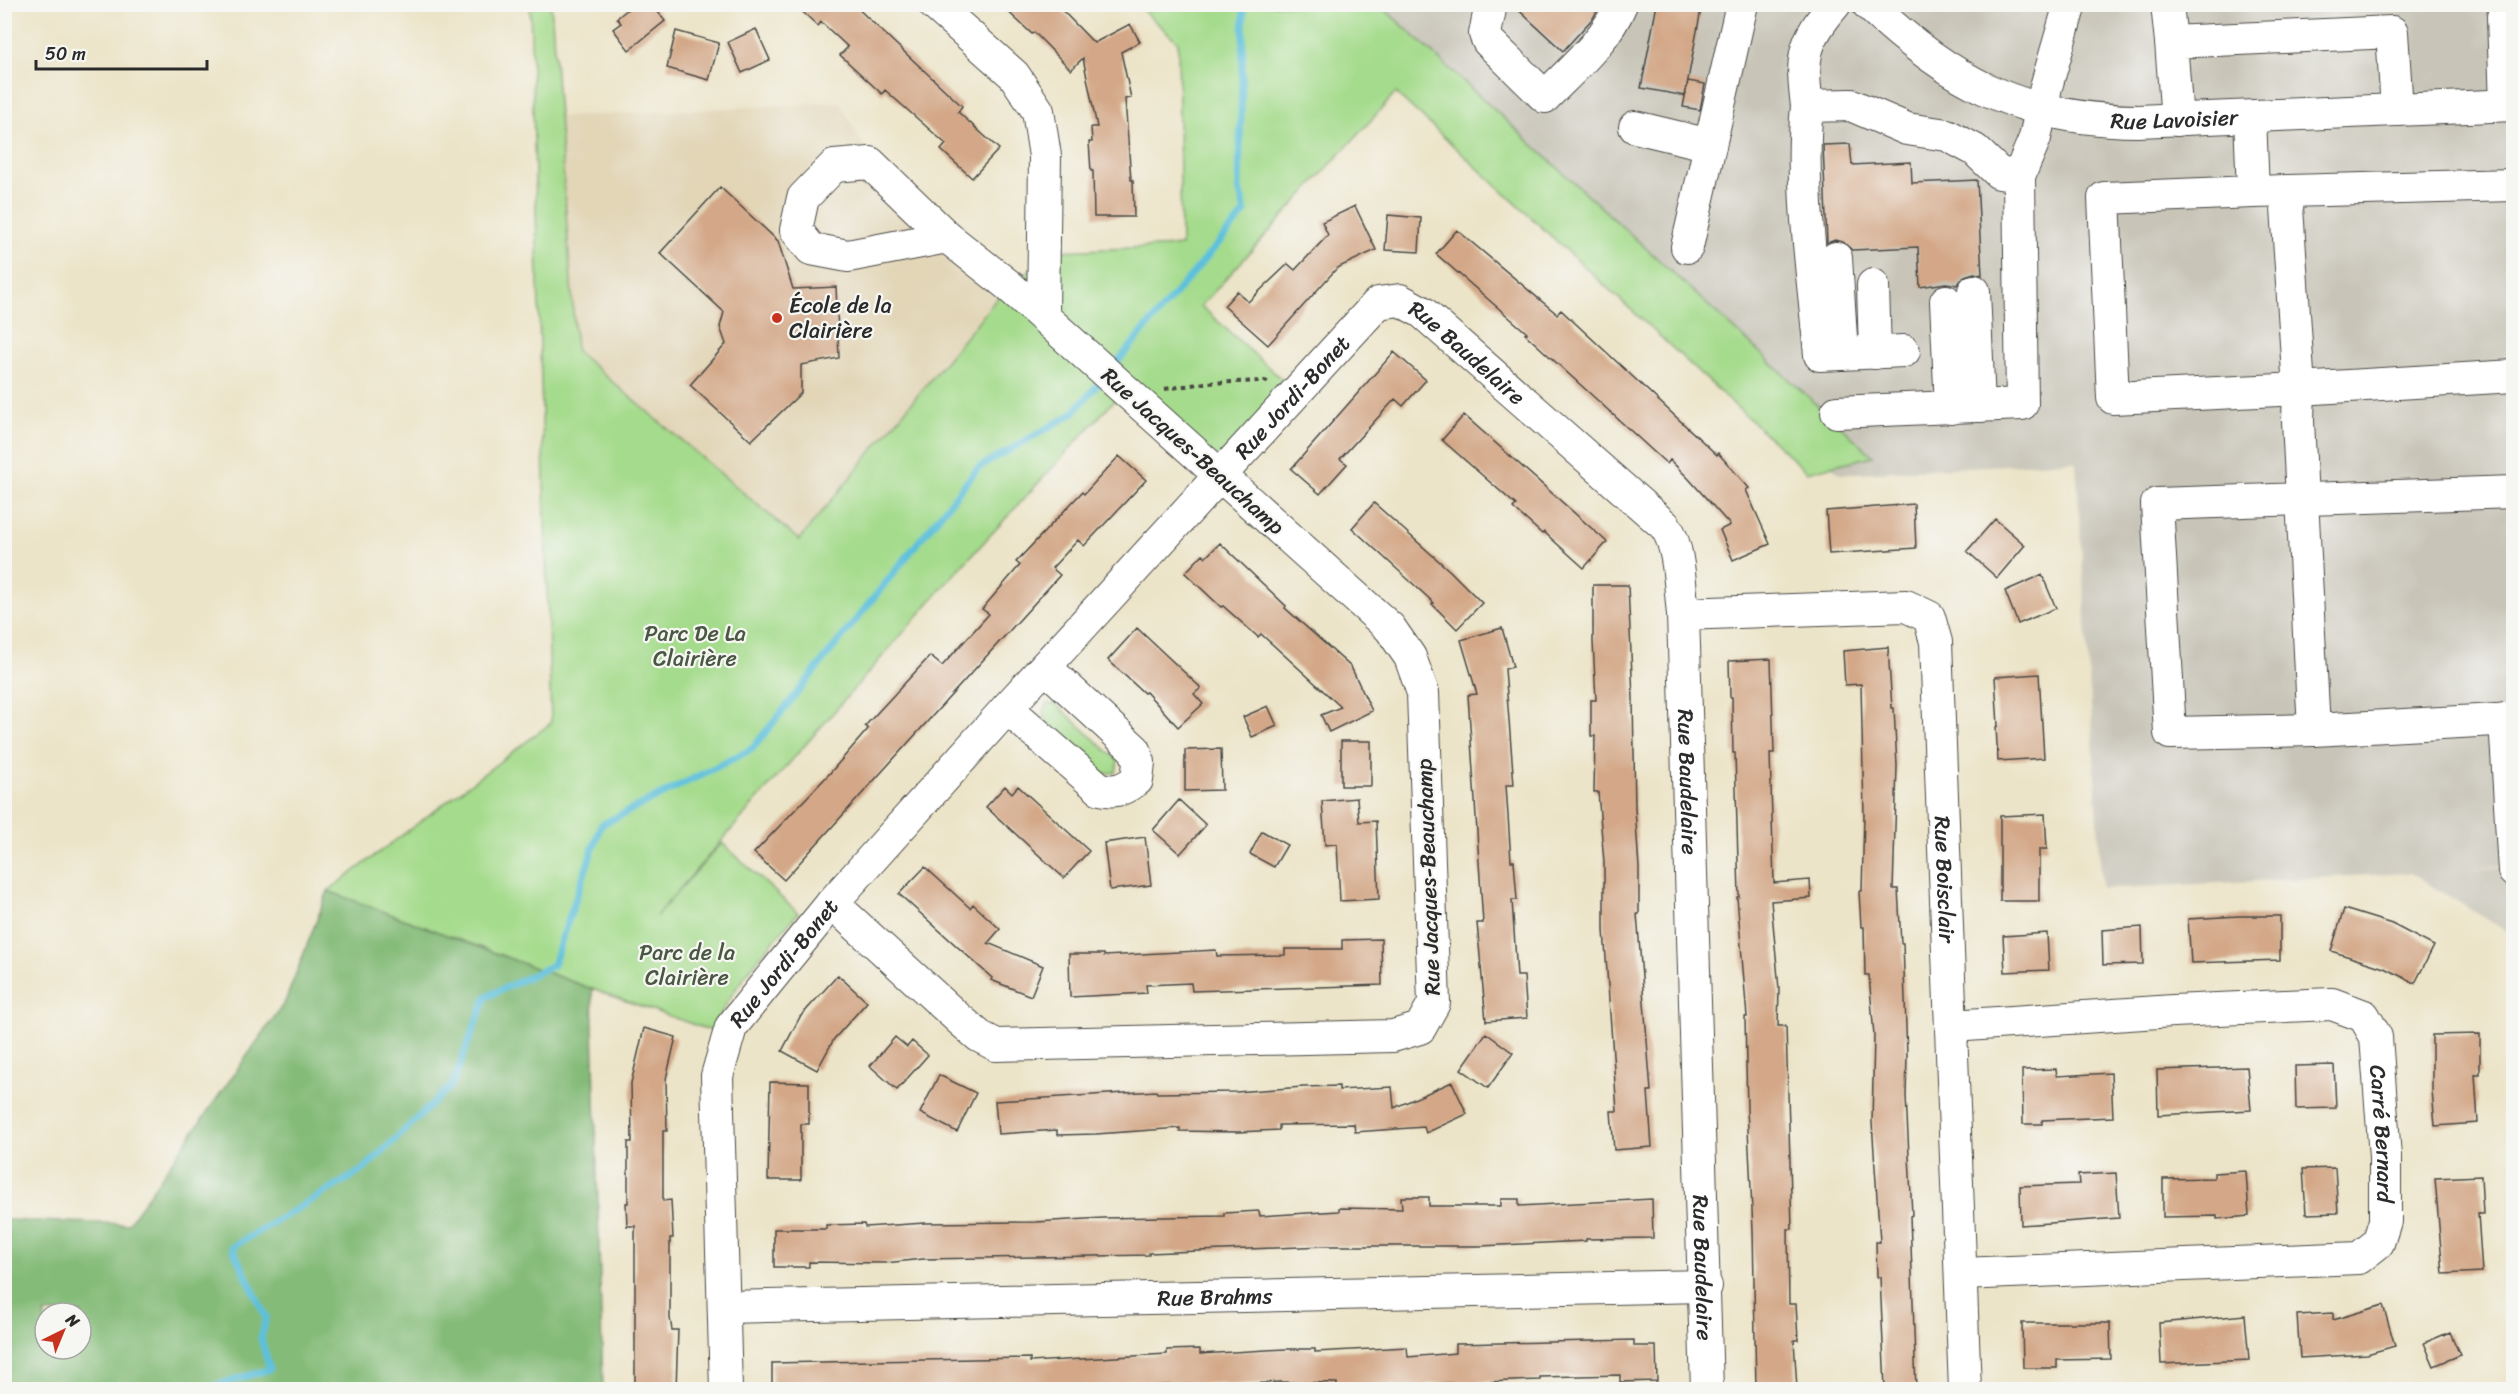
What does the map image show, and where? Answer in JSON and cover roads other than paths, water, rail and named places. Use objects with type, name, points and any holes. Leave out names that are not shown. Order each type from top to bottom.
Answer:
[{"type":"street","points":[[934,4],[1014,75],[1038,111],[1045,156],[1043,316]]},
{"type":"street","points":[[1491,4],[1485,34],[1488,41],[1545,97],[1599,41],[1612,24],[1622,4]]},
{"type":"street","points":[[1687,247],[1742,4]]},
{"type":"street","points":[[1835,4],[1816,28],[1803,60],[1807,106],[1804,140],[1806,193],[1820,355],[1890,352],[1873,285]]},
{"type":"street","name":"Rue Lavoisier","points":[[1868,4],[1925,53],[1959,77],[1992,94],[2040,109],[2117,121],[2510,105]]},
{"type":"street","points":[[1837,412],[2022,404],[2019,176],[2035,138],[2040,109],[2070,4]]},
{"type":"street","points":[[2167,4],[2177,120]]},
{"type":"street","points":[[2506,13],[2510,105]]},
{"type":"street","points":[[2171,42],[2392,18],[2397,110]]},
{"type":"street","points":[[1807,106],[1851,105],[1907,129],[1947,135],[1975,150],[2000,173],[2019,176]]},
{"type":"street","points":[[2250,117],[2253,192]]},
{"type":"street","points":[[1635,127],[1710,145]]},
{"type":"street","points":[[2514,185],[2104,198],[2113,398],[2514,376]]},
{"type":"street","points":[[2286,192],[2299,389],[2302,500],[2314,730]]},
{"type":"street","name":"Rue Jacques-Beauchamp","points":[[832,903],[958,1018],[980,1036],[996,1045],[1394,1036],[1420,1028],[1434,1003],[1423,693],[1410,657],[1390,628],[1008,285],[947,237]]},
{"type":"street","points":[[1836,258],[1842,354]]},
{"type":"street","points":[[1960,296],[1965,407]]},
{"type":"street","name":"Rue Jordi-Bonet","points":[[726,1389],[717,1076],[730,1027],[832,903],[1007,708],[1378,303],[1400,300]]},
{"type":"street","name":"Rue Baudelaire","points":[[1400,300],[1422,312],[1670,532],[1674,543],[1683,615],[1706,1286],[1707,1389]]},
{"type":"street","points":[[2514,492],[2157,504],[2170,733],[2314,730],[2509,719],[2514,871]]},
{"type":"street","name":"Rue Boisclair","points":[[1683,615],[1906,606],[1929,616],[1936,642],[1965,1389]]},
{"type":"street","points":[[1007,708],[1100,789],[1113,792],[1122,790],[1137,780],[1139,762],[1135,750],[1045,667]]},
{"type":"street","name":"Carré Bernard","points":[[1952,1026],[2173,1011],[2332,1004],[2364,1016],[2376,1037],[2385,1157],[2385,1221],[2378,1243],[2359,1258],[1960,1274]]},
{"type":"street","name":"Rue Brahms","points":[[725,1307],[1706,1286]]},
{"type":"waterway","points":[[1113,367],[1245,212],[1239,188],[1244,4]]},
{"type":"waterway","points":[[201,1390],[270,1369],[261,1339],[266,1317],[232,1247],[363,1170],[452,1085],[486,997],[553,965],[601,825],[752,749],[978,468],[1072,414],[1102,380]]},
{"type":"place","name":"École de la Clairière","points":[[777,318]]},
{"type":"park label","name":"Parc De La Clairière","points":[[695,646]]},
{"type":"park label","name":"Parc de la Clairière","points":[[687,964]]}]
